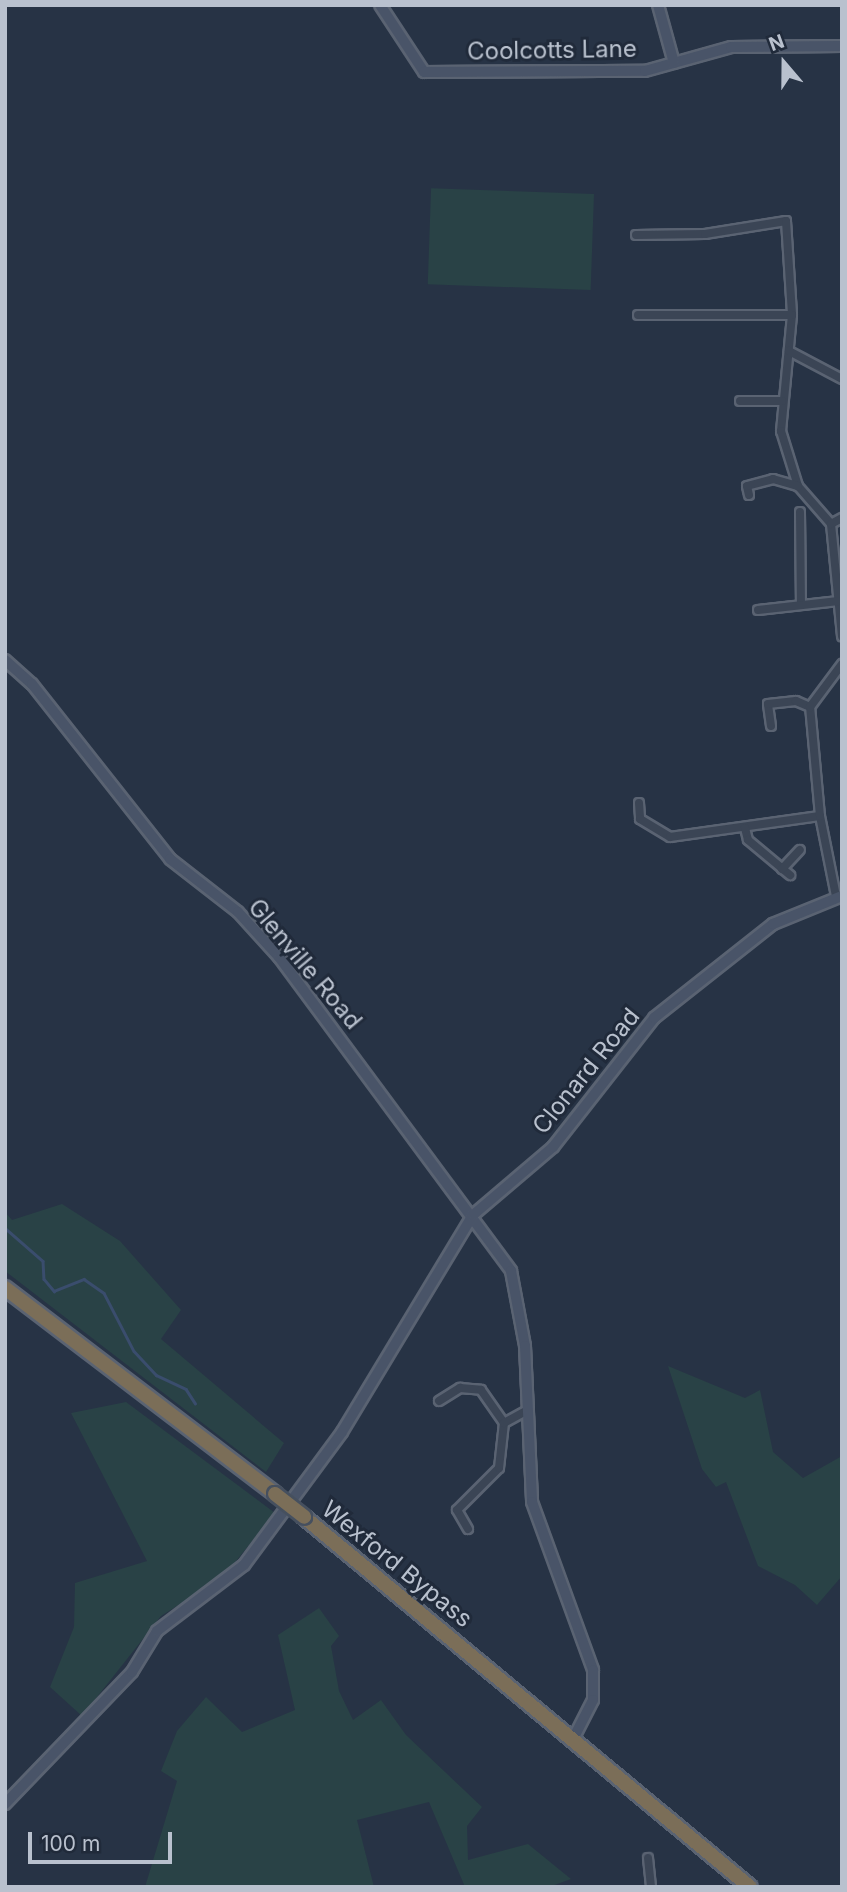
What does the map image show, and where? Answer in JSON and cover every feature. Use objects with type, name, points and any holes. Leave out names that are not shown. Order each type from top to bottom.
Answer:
[{"type":"highway","name":"Wexford Bypass","points":[[5,1288],[304,1517],[751,1887]]},
{"type":"street","name":"Coolcotts Lane","points":[[380,5],[424,72],[645,71],[731,47],[842,46]]},
{"type":"street","points":[[658,5],[674,62]]},
{"type":"street","points":[[636,235],[705,234],[786,221],[792,315],[781,431],[798,486],[831,524],[838,552],[838,601],[842,636]]},
{"type":"street","points":[[638,315],[792,315]]},
{"type":"street","points":[[789,351],[842,379]]},
{"type":"street","points":[[740,401],[782,401]]},
{"type":"street","points":[[749,495],[747,486],[773,479],[798,486]]},
{"type":"street","points":[[800,512],[801,605]]},
{"type":"street","points":[[831,524],[842,518]]},
{"type":"street","points":[[758,610],[838,601]]},
{"type":"street","name":"Glenville Road","points":[[5,660],[32,684],[170,859],[238,912],[279,957],[511,1271],[520,1299],[532,1502],[593,1670],[593,1700],[573,1739]]},
{"type":"street","points":[[839,896],[820,816],[810,707],[842,664]]},
{"type":"street","points":[[771,726],[768,704],[796,701],[810,707]]},
{"type":"street","points":[[639,803],[640,819],[670,837],[820,816]]},
{"type":"street","points":[[745,828],[748,840],[790,875]]},
{"type":"street","points":[[782,869],[800,850]]},
{"type":"street","name":"Clonard Road","points":[[5,1804],[132,1672],[157,1631],[244,1565],[342,1432],[472,1215],[553,1147],[654,1018],[773,924],[839,896]]},
{"type":"street","points":[[439,1401],[460,1388],[481,1390],[504,1423],[499,1468],[457,1510],[468,1529]]},
{"type":"street","points":[[504,1423],[526,1411]]},
{"type":"street","points":[[648,1858],[651,1887]]},
{"type":"green space","points":[[431,188],[594,194],[591,290],[428,284]]},
{"type":"green space","points":[[62,1204],[120,1241],[181,1310],[161,1339],[284,1443],[266,1472],[5,1271],[5,1212],[12,1220]]},
{"type":"green space","points":[[668,1366],[745,1398],[760,1390],[773,1452],[803,1478],[842,1456],[842,1576],[817,1605],[795,1585],[758,1566],[726,1482],[716,1487],[702,1469]]},
{"type":"green space","points":[[126,1402],[275,1513],[223,1577],[161,1616],[82,1716],[50,1687],[74,1627],[75,1583],[147,1561],[71,1413]]},
{"type":"green space","points":[[319,1608],[339,1636],[331,1646],[339,1691],[353,1720],[381,1700],[406,1735],[482,1807],[467,1826],[468,1860],[528,1844],[571,1879],[549,1887],[465,1887],[429,1802],[357,1820],[374,1887],[145,1887],[177,1781],[161,1771],[177,1731],[206,1697],[242,1732],[295,1710],[278,1635]]},
{"type":"waterway","points":[[5,1228],[43,1261],[44,1279],[54,1291],[84,1279],[104,1293],[134,1351],[156,1375],[186,1389],[195,1403]]}]
